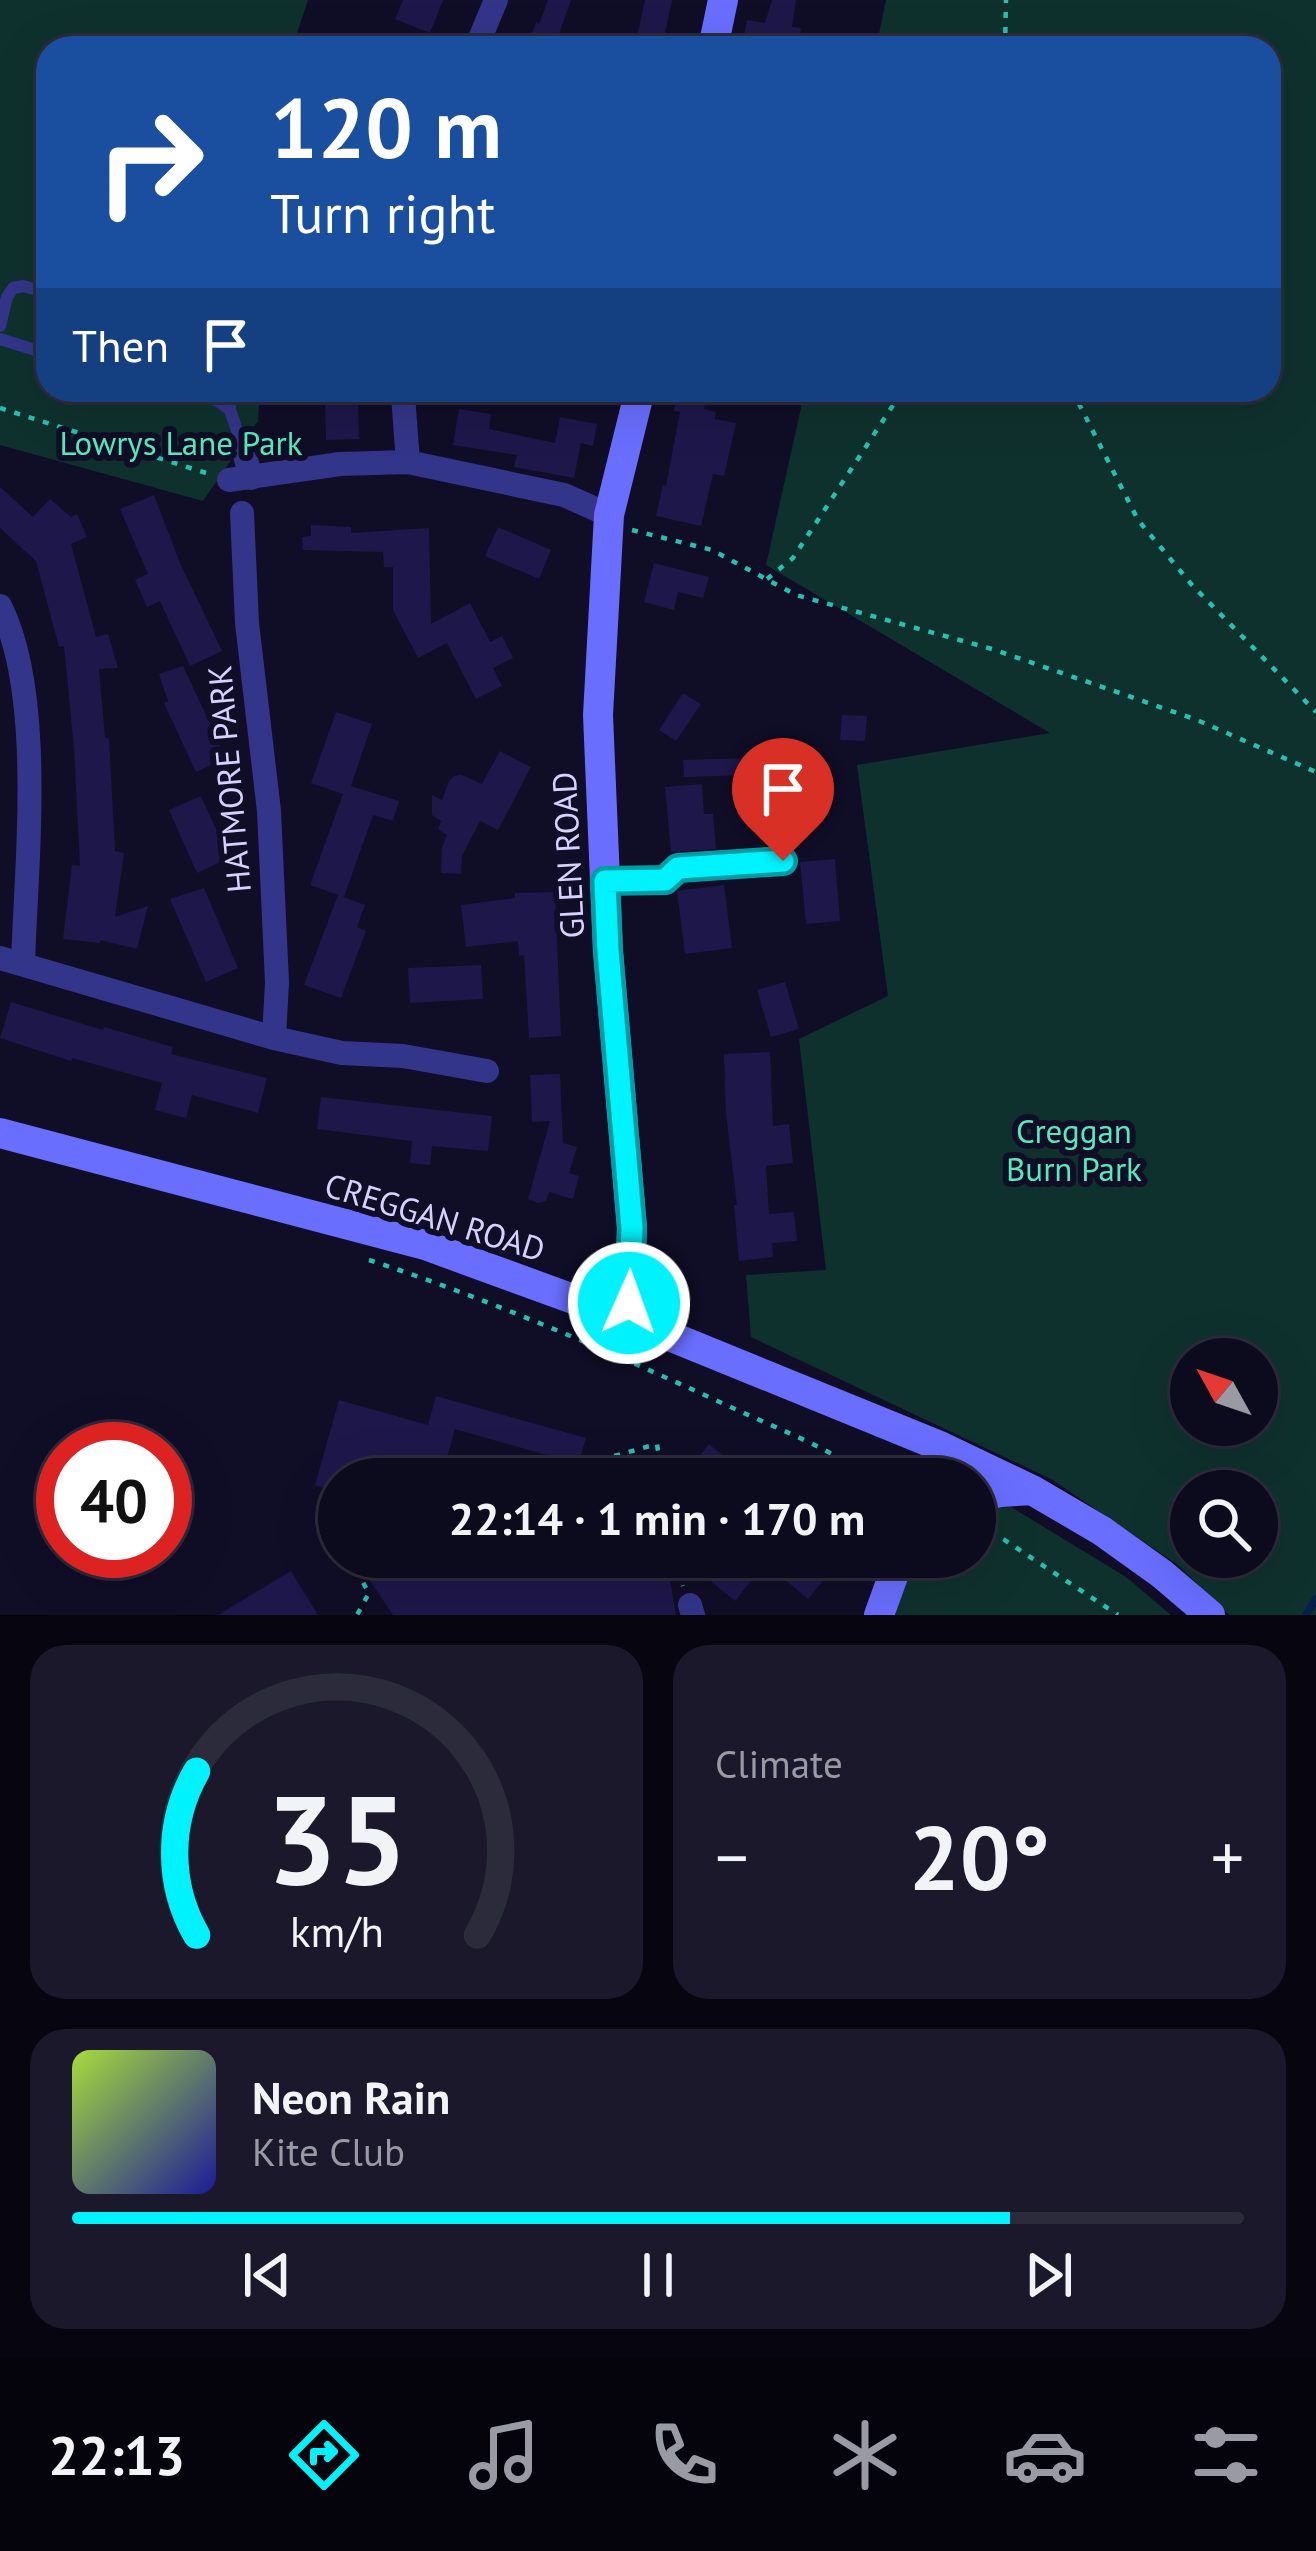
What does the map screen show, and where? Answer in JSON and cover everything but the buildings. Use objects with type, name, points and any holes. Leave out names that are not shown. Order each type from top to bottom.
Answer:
[{"type":"main road","points":[[716,36],[723,0]]},
{"type":"main road","name":"GLEN ROAD","points":[[628,1319],[632,1228],[608,951],[598,715],[609,520],[637,402]]},
{"type":"main road","name":"CREGGAN ROAD","points":[[0,1133],[425,1245],[628,1319],[942,1447],[1032,1490],[1102,1531],[1210,1615]]},
{"type":"main road","points":[[938,1458],[942,1447]]},
{"type":"main road","points":[[996,1493],[1032,1490]]},
{"type":"main road","points":[[879,1615],[892,1578]]},
{"type":"street","points":[[481,36],[496,0]]},
{"type":"street","points":[[402,402],[408,462]]},
{"type":"street","points":[[242,448],[240,479],[340,464],[408,462],[565,495],[609,520]]},
{"type":"street","name":"HATMORE PARK","points":[[242,513],[247,623],[268,811],[277,982],[274,1038]]},
{"type":"street","points":[[0,606],[22,680],[28,740],[12,961],[274,1038],[342,1053],[403,1056],[487,1071]]},
{"type":"street","points":[[0,741],[28,740]]},
{"type":"lane","points":[[0,326],[13,288],[36,290]]},
{"type":"lane","points":[[0,339],[36,350]]},
{"type":"lane","points":[[219,402],[230,410]]},
{"type":"lane","points":[[230,402],[242,448]]},
{"type":"lane","points":[[605,881],[665,880],[678,868],[783,861]]},
{"type":"path","points":[[1005,36],[1006,0]]},
{"type":"path","points":[[767,579],[793,558],[895,402]]},
{"type":"path","points":[[1078,402],[1138,520],[1192,585],[1316,712]]},
{"type":"path","points":[[0,408],[125,449],[240,479]]},
{"type":"path","points":[[609,520],[712,550],[796,595],[992,649],[1197,720],[1316,772]]},
{"type":"path","points":[[369,1260],[614,1353],[835,1458]]},
{"type":"path","points":[[607,1458],[657,1444],[659,1458]]},
{"type":"path","points":[[996,1537],[1118,1615]]},
{"type":"path","points":[[357,1615],[369,1593],[360,1578]]},
{"type":"green space","name":"Lowrys Lane Park","points":[[0,0],[308,0],[296,36],[36,36],[36,402],[259,402],[258,421],[203,501],[0,445]]},
{"type":"green space","name":"Creggan Burn Park","points":[[886,0],[1316,0],[1316,1615],[1229,1615],[1191,1578],[1278,1578],[1278,1470],[1170,1470],[1170,1560],[1051,1479],[751,1337],[746,1275],[826,1270],[799,1039],[888,996],[857,765],[1050,733],[766,565],[802,402],[1281,402],[1281,36],[878,36]]},
{"type":"green space","points":[[1011,1507],[1126,1577],[1171,1615],[895,1615],[907,1578],[996,1578],[996,1508]]},
{"type":"waterway","points":[[1306,1615],[1316,1599]]},
{"type":"route","points":[[629,1303],[632,1228],[605,881],[665,880],[678,868],[783,861]]}]
